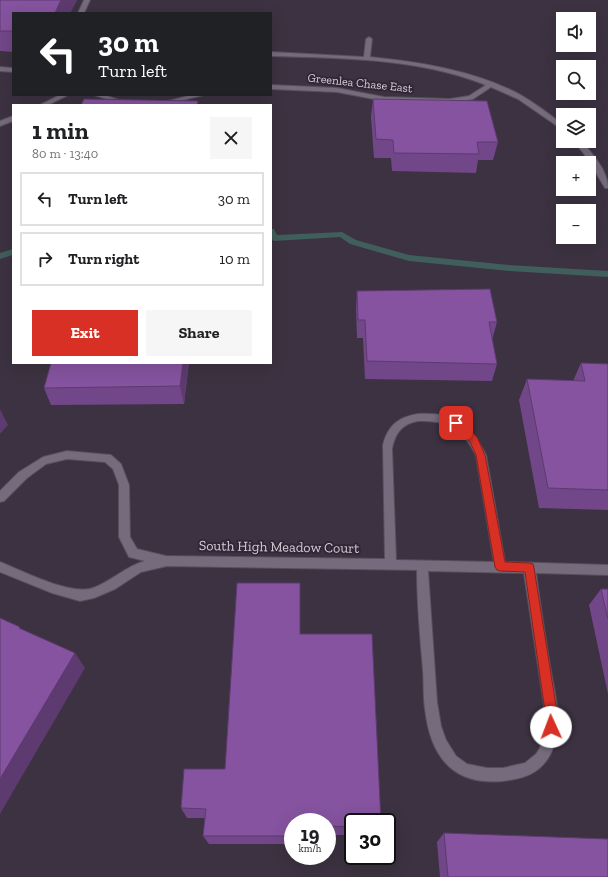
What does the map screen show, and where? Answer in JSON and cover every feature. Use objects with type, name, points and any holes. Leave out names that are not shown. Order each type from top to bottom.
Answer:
[{"type":"street","points":[[81,12],[87,0]]},
{"type":"street","points":[[367,59],[369,39]]},
{"type":"street","name":"Greenlea Chase East","points":[[272,54],[367,59],[435,68],[491,84],[521,98],[556,123]]},
{"type":"street","points":[[0,69],[12,70]]},
{"type":"street","name":"Greenlea Chase East","points":[[272,87],[338,90],[384,99],[450,101],[472,98],[491,84]]},
{"type":"street","points":[[49,96],[54,100]]},
{"type":"street","points":[[45,104],[63,96]]},
{"type":"street","points":[[99,96],[124,102]]},
{"type":"street","points":[[162,102],[173,102],[197,96]]},
{"type":"street","points":[[0,124],[12,118]]},
{"type":"street","points":[[584,148],[596,164],[608,186]]},
{"type":"street","points":[[391,564],[386,449],[390,435],[400,423],[405,421],[415,418],[435,418],[456,423],[465,430],[473,440],[481,455],[500,567]]},
{"type":"street","name":"South High Meadow Court","points":[[0,498],[23,474],[43,462],[67,455],[107,458],[117,467],[124,485],[126,537],[133,553],[167,561],[391,564],[608,570]]},
{"type":"street","name":"South High Meadow Court","points":[[0,567],[52,588],[80,596],[94,593],[111,585],[138,568],[167,561]]},
{"type":"street","points":[[422,565],[423,601],[433,720],[443,748],[456,765],[467,771],[506,774],[528,770],[545,755],[550,736],[552,718],[529,568]]},
{"type":"building","points":[[0,0],[61,0],[55,12],[12,12],[12,31],[0,31]]},
{"type":"building","points":[[84,99],[198,101],[197,104],[82,104]]},
{"type":"building","points":[[373,99],[487,101],[498,142],[477,142],[479,154],[394,153],[393,140],[376,139]]},
{"type":"building","points":[[490,289],[497,322],[489,322],[497,364],[367,361],[365,320],[358,320],[357,291]]},
{"type":"building","points":[[581,363],[608,364],[608,490],[548,488],[527,379],[585,381]]},
{"type":"building","points":[[51,364],[183,364],[180,386],[44,388]]},
{"type":"building","points":[[237,583],[300,583],[300,634],[372,634],[381,813],[344,813],[344,827],[336,826],[336,813],[284,813],[284,836],[203,836],[206,809],[181,808],[184,769],[225,769]]},
{"type":"building","points":[[601,589],[608,589],[608,619]]},
{"type":"building","points":[[0,618],[75,653],[0,779]]},
{"type":"building","points":[[444,833],[608,839],[608,877],[448,877]]},
{"type":"waterway","points":[[272,233],[274,238],[342,234],[353,242],[409,258],[509,268],[608,274]]},
{"type":"waterway","points":[[0,256],[12,252]]},
{"type":"route","points":[[456,423],[465,430],[473,440],[481,455],[500,567],[529,568],[552,718],[551,727]]}]
